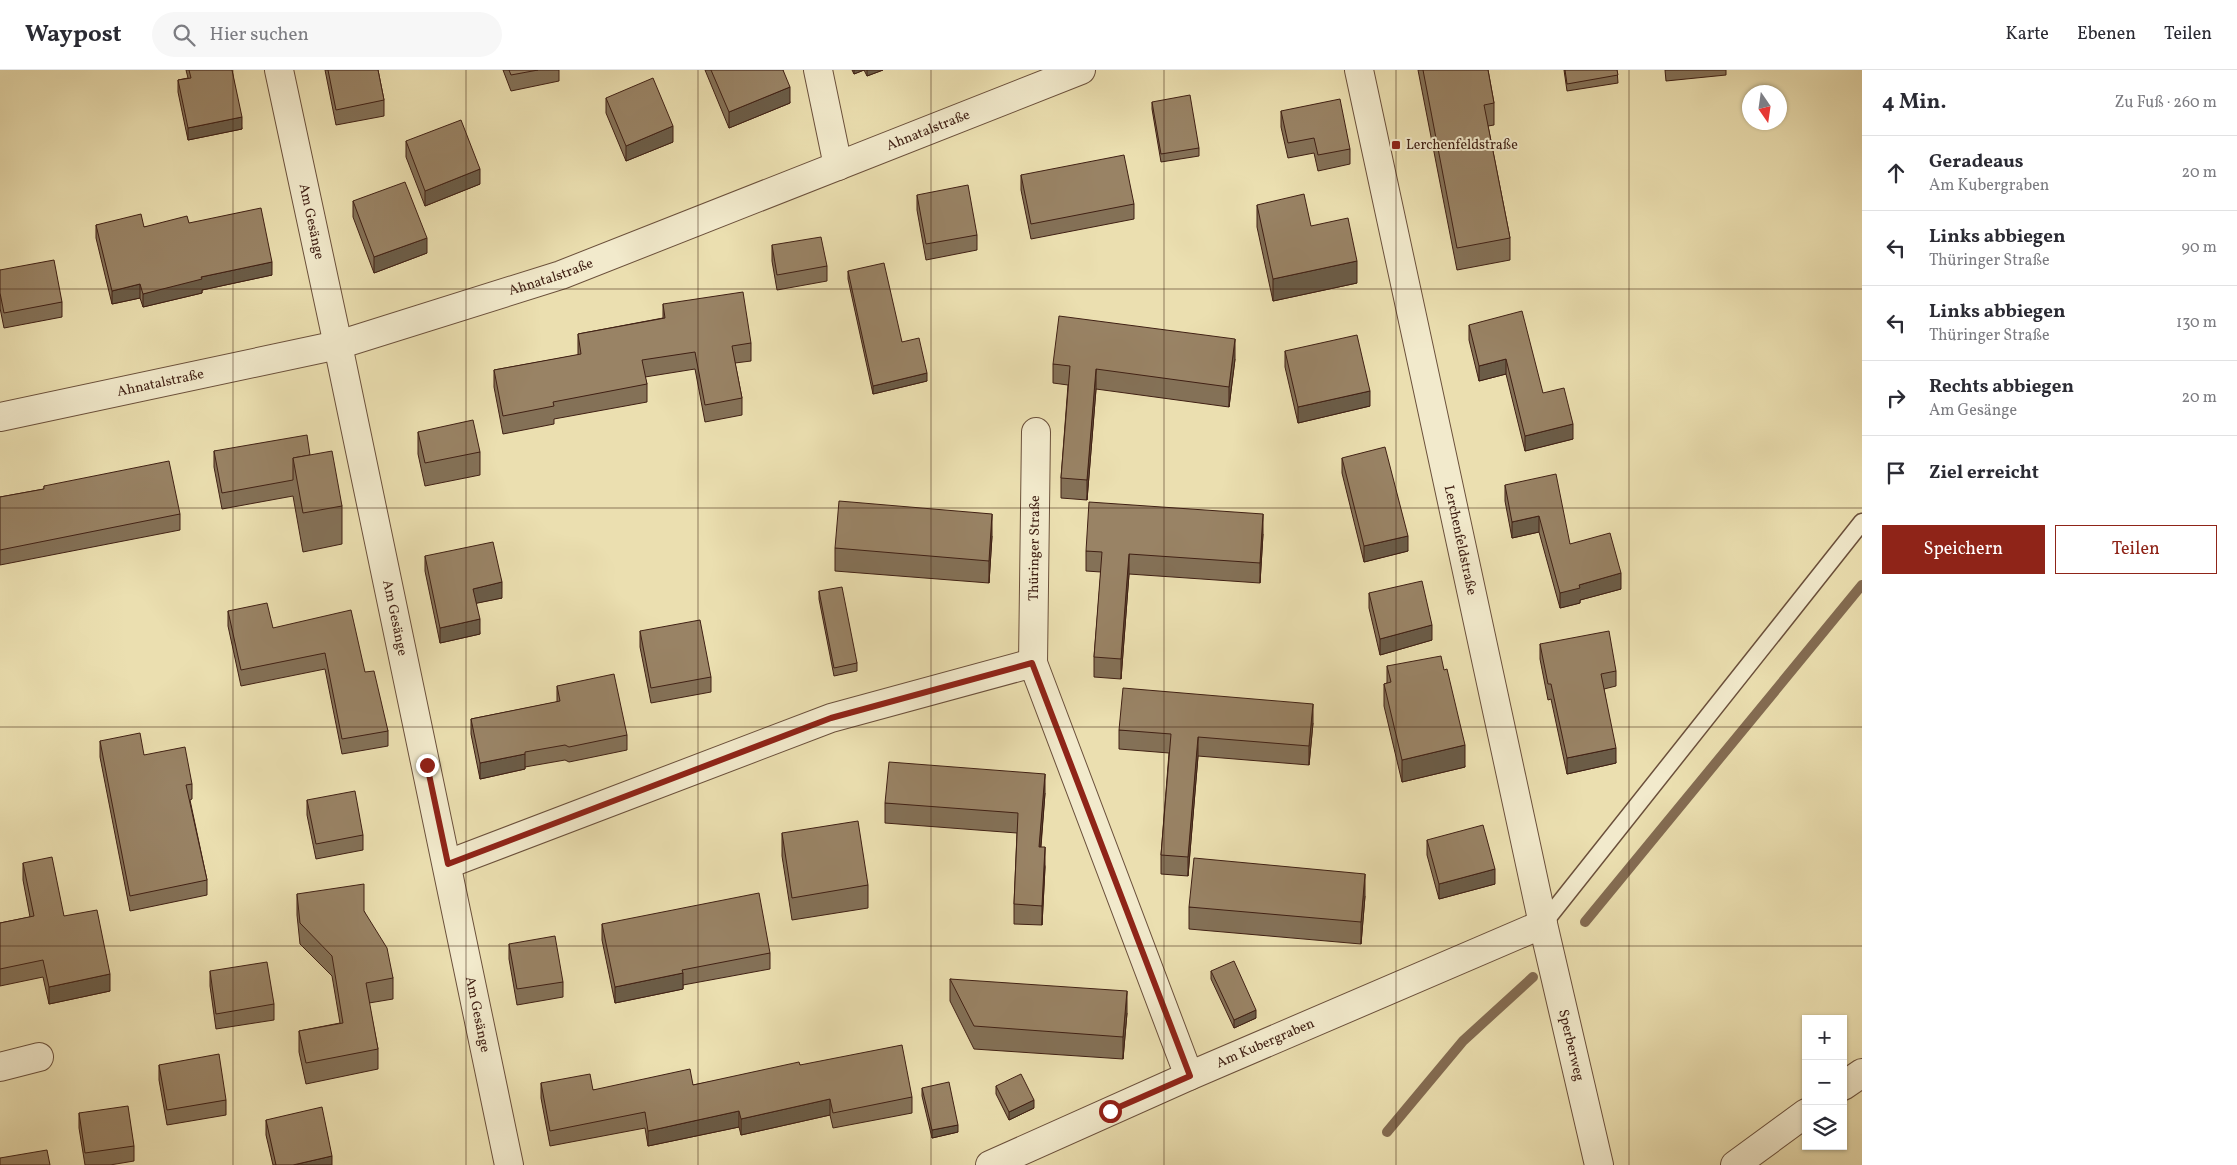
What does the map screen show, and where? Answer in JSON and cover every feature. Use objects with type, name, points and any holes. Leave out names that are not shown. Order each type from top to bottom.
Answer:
[{"type":"street","name":"Am Gesänge","points":[[279,70],[510,1165]]},
{"type":"street","points":[[818,70],[838,166]]},
{"type":"street","name":"Ahnatalstraße","points":[[0,417],[338,345],[561,275],[1081,70]]},
{"type":"street","name":"Lerchenfeldstraße","points":[[1359,70],[1543,924]]},
{"type":"street","name":"Thüringer Straße","points":[[1036,432],[1032,663],[1190,1076]]},
{"type":"street","points":[[448,864],[831,718],[1032,663]]},
{"type":"street","name":"Am Kubergraben","points":[[990,1165],[1190,1076],[1543,924]]},
{"type":"street","name":"Sperberweg","points":[[1543,924],[1599,1165]]},
{"type":"street","points":[[0,1067],[38,1057]]},
{"type":"street","points":[[1847,1083],[1862,1073]]},
{"type":"street","points":[[1735,1165],[1802,1117]]},
{"type":"lane","points":[[1543,924],[1862,522]]},
{"type":"building","points":[[189,70],[232,70],[242,117],[188,128],[178,80],[191,78]]},
{"type":"building","points":[[328,70],[378,70],[384,100],[336,110]]},
{"type":"building","points":[[509,70],[538,70],[511,75]]},
{"type":"building","points":[[711,70],[783,70],[790,87],[729,112]]},
{"type":"building","points":[[1423,70],[1488,70],[1494,103],[1484,105],[1510,238],[1457,248]]},
{"type":"building","points":[[1565,70],[1617,70],[1618,75],[1567,84]]},
{"type":"building","points":[[653,78],[673,126],[626,146],[606,98]]},
{"type":"building","points":[[1190,95],[1199,148],[1161,154],[1152,102]]},
{"type":"building","points":[[1340,99],[1350,149],[1318,155],[1314,138],[1288,143],[1281,111]]},
{"type":"building","points":[[461,120],[480,169],[425,191],[406,141]]},
{"type":"building","points":[[1124,155],[1134,204],[1031,224],[1021,175]]},
{"type":"building","points":[[405,182],[427,238],[374,257],[353,201]]},
{"type":"building","points":[[968,185],[977,235],[926,244],[917,195]]},
{"type":"building","points":[[1304,194],[1311,226],[1348,218],[1357,261],[1273,279],[1257,205]]},
{"type":"building","points":[[261,208],[272,262],[201,277],[202,279],[143,294],[140,284],[112,291],[96,225],[141,214],[144,227],[187,216],[189,223]]},
{"type":"building","points":[[821,237],[827,266],[777,275],[772,245]]},
{"type":"building","points":[[54,260],[62,302],[4,313],[0,293],[0,270]]},
{"type":"building","points":[[884,263],[902,342],[919,338],[927,373],[873,386],[848,271]]},
{"type":"building","points":[[743,292],[751,343],[732,346],[742,398],[705,405],[695,352],[642,360],[647,384],[553,402],[554,406],[503,416],[494,370],[581,354],[578,334],[665,318],[663,304]]},
{"type":"building","points":[[1522,311],[1543,393],[1564,388],[1573,424],[1525,436],[1506,359],[1479,366],[1469,325]]},
{"type":"building","points":[[1059,316],[1235,339],[1229,387],[1096,369],[1087,480],[1061,478],[1070,366],[1053,364]]},
{"type":"building","points":[[1357,335],[1370,391],[1298,407],[1285,351]]},
{"type":"building","points":[[473,420],[480,452],[425,463],[418,432]]},
{"type":"building","points":[[307,435],[310,455],[293,458],[293,480],[222,493],[214,451]]},
{"type":"building","points":[[1385,447],[1408,536],[1364,546],[1342,458]]},
{"type":"building","points":[[332,451],[342,506],[303,513],[293,458]]},
{"type":"building","points":[[169,461],[180,514],[0,550],[0,497],[44,489],[44,486]]},
{"type":"building","points":[[1556,474],[1570,544],[1610,533],[1621,573],[1579,585],[1580,588],[1560,593],[1539,516],[1512,522],[1505,485]]},
{"type":"building","points":[[839,501],[992,514],[989,561],[835,548]]},
{"type":"building","points":[[1089,502],[1263,514],[1260,563],[1129,554],[1121,659],[1094,657],[1102,552],[1086,551]]},
{"type":"building","points":[[493,542],[502,582],[473,589],[480,619],[440,628],[425,556]]},
{"type":"building","points":[[1422,581],[1432,625],[1380,639],[1369,593]]},
{"type":"building","points":[[842,587],[857,663],[834,668],[819,591]]},
{"type":"building","points":[[267,603],[273,628],[351,610],[365,672],[374,671],[388,731],[342,739],[325,653],[241,670],[228,611]]},
{"type":"building","points":[[700,620],[711,677],[651,688],[640,631]]},
{"type":"building","points":[[1609,631],[1616,671],[1601,674],[1616,748],[1567,758],[1540,644]]},
{"type":"building","points":[[1441,656],[1444,670],[1447,669],[1465,745],[1402,760],[1384,684],[1391,682],[1387,666]]},
{"type":"building","points":[[614,674],[627,735],[569,747],[565,745],[525,752],[525,754],[480,763],[471,719],[560,701],[557,686]]},
{"type":"building","points":[[1123,688],[1313,704],[1309,746],[1198,737],[1188,857],[1161,855],[1171,734],[1119,730]]},
{"type":"building","points":[[140,733],[144,755],[185,747],[192,784],[186,785],[207,880],[130,896],[100,741]]},
{"type":"building","points":[[889,762],[1045,774],[1039,847],[1045,847],[1042,906],[1014,904],[1018,813],[885,803]]},
{"type":"building","points":[[355,791],[363,835],[316,844],[307,800]]},
{"type":"building","points":[[858,821],[868,885],[792,898],[782,833]]},
{"type":"building","points":[[1483,825],[1495,869],[1439,884],[1427,840]]},
{"type":"building","points":[[52,857],[64,916],[97,910],[110,974],[49,987],[43,960],[0,969],[0,923],[34,916],[23,863]]},
{"type":"building","points":[[1194,858],[1365,874],[1361,922],[1189,907]]},
{"type":"building","points":[[364,884],[364,911],[387,948],[393,978],[366,983],[378,1049],[306,1063],[299,1031],[343,1023],[332,956],[300,923],[297,894]]},
{"type":"building","points":[[759,893],[770,953],[682,970],[683,973],[615,987],[602,924]]},
{"type":"building","points":[[555,936],[563,982],[517,989],[509,944]]},
{"type":"building","points":[[1234,961],[1256,1010],[1234,1020],[1211,971]]},
{"type":"building","points":[[267,962],[274,1004],[216,1014],[210,971]]},
{"type":"building","points":[[950,979],[1127,991],[1123,1037],[974,1026]]},
{"type":"building","points":[[902,1045],[912,1097],[833,1113],[830,1099],[741,1119],[739,1111],[648,1131],[645,1112],[550,1131],[541,1083],[590,1074],[593,1090],[690,1069],[693,1085],[799,1062],[800,1065]]},
{"type":"building","points":[[219,1054],[226,1100],[167,1110],[159,1065]]},
{"type":"building","points":[[1021,1074],[1034,1100],[1009,1112],[996,1086]]},
{"type":"building","points":[[949,1082],[958,1125],[932,1130],[922,1088]]},
{"type":"building","points":[[128,1106],[134,1146],[85,1153],[79,1113]]},
{"type":"building","points":[[322,1107],[332,1156],[293,1165],[276,1165],[266,1120]]},
{"type":"building","points":[[47,1150],[50,1165],[0,1165],[0,1158]]},
{"type":"waterway","points":[[1585,922],[1862,585]]},
{"type":"waterway","points":[[1387,1132],[1463,1041],[1533,977]]},
{"type":"place","name":"Lerchenfeldstraße","points":[[1396,145]]},
{"type":"route","points":[[427,765],[448,864],[831,718],[1032,663],[1190,1076],[1110,1111]]}]
